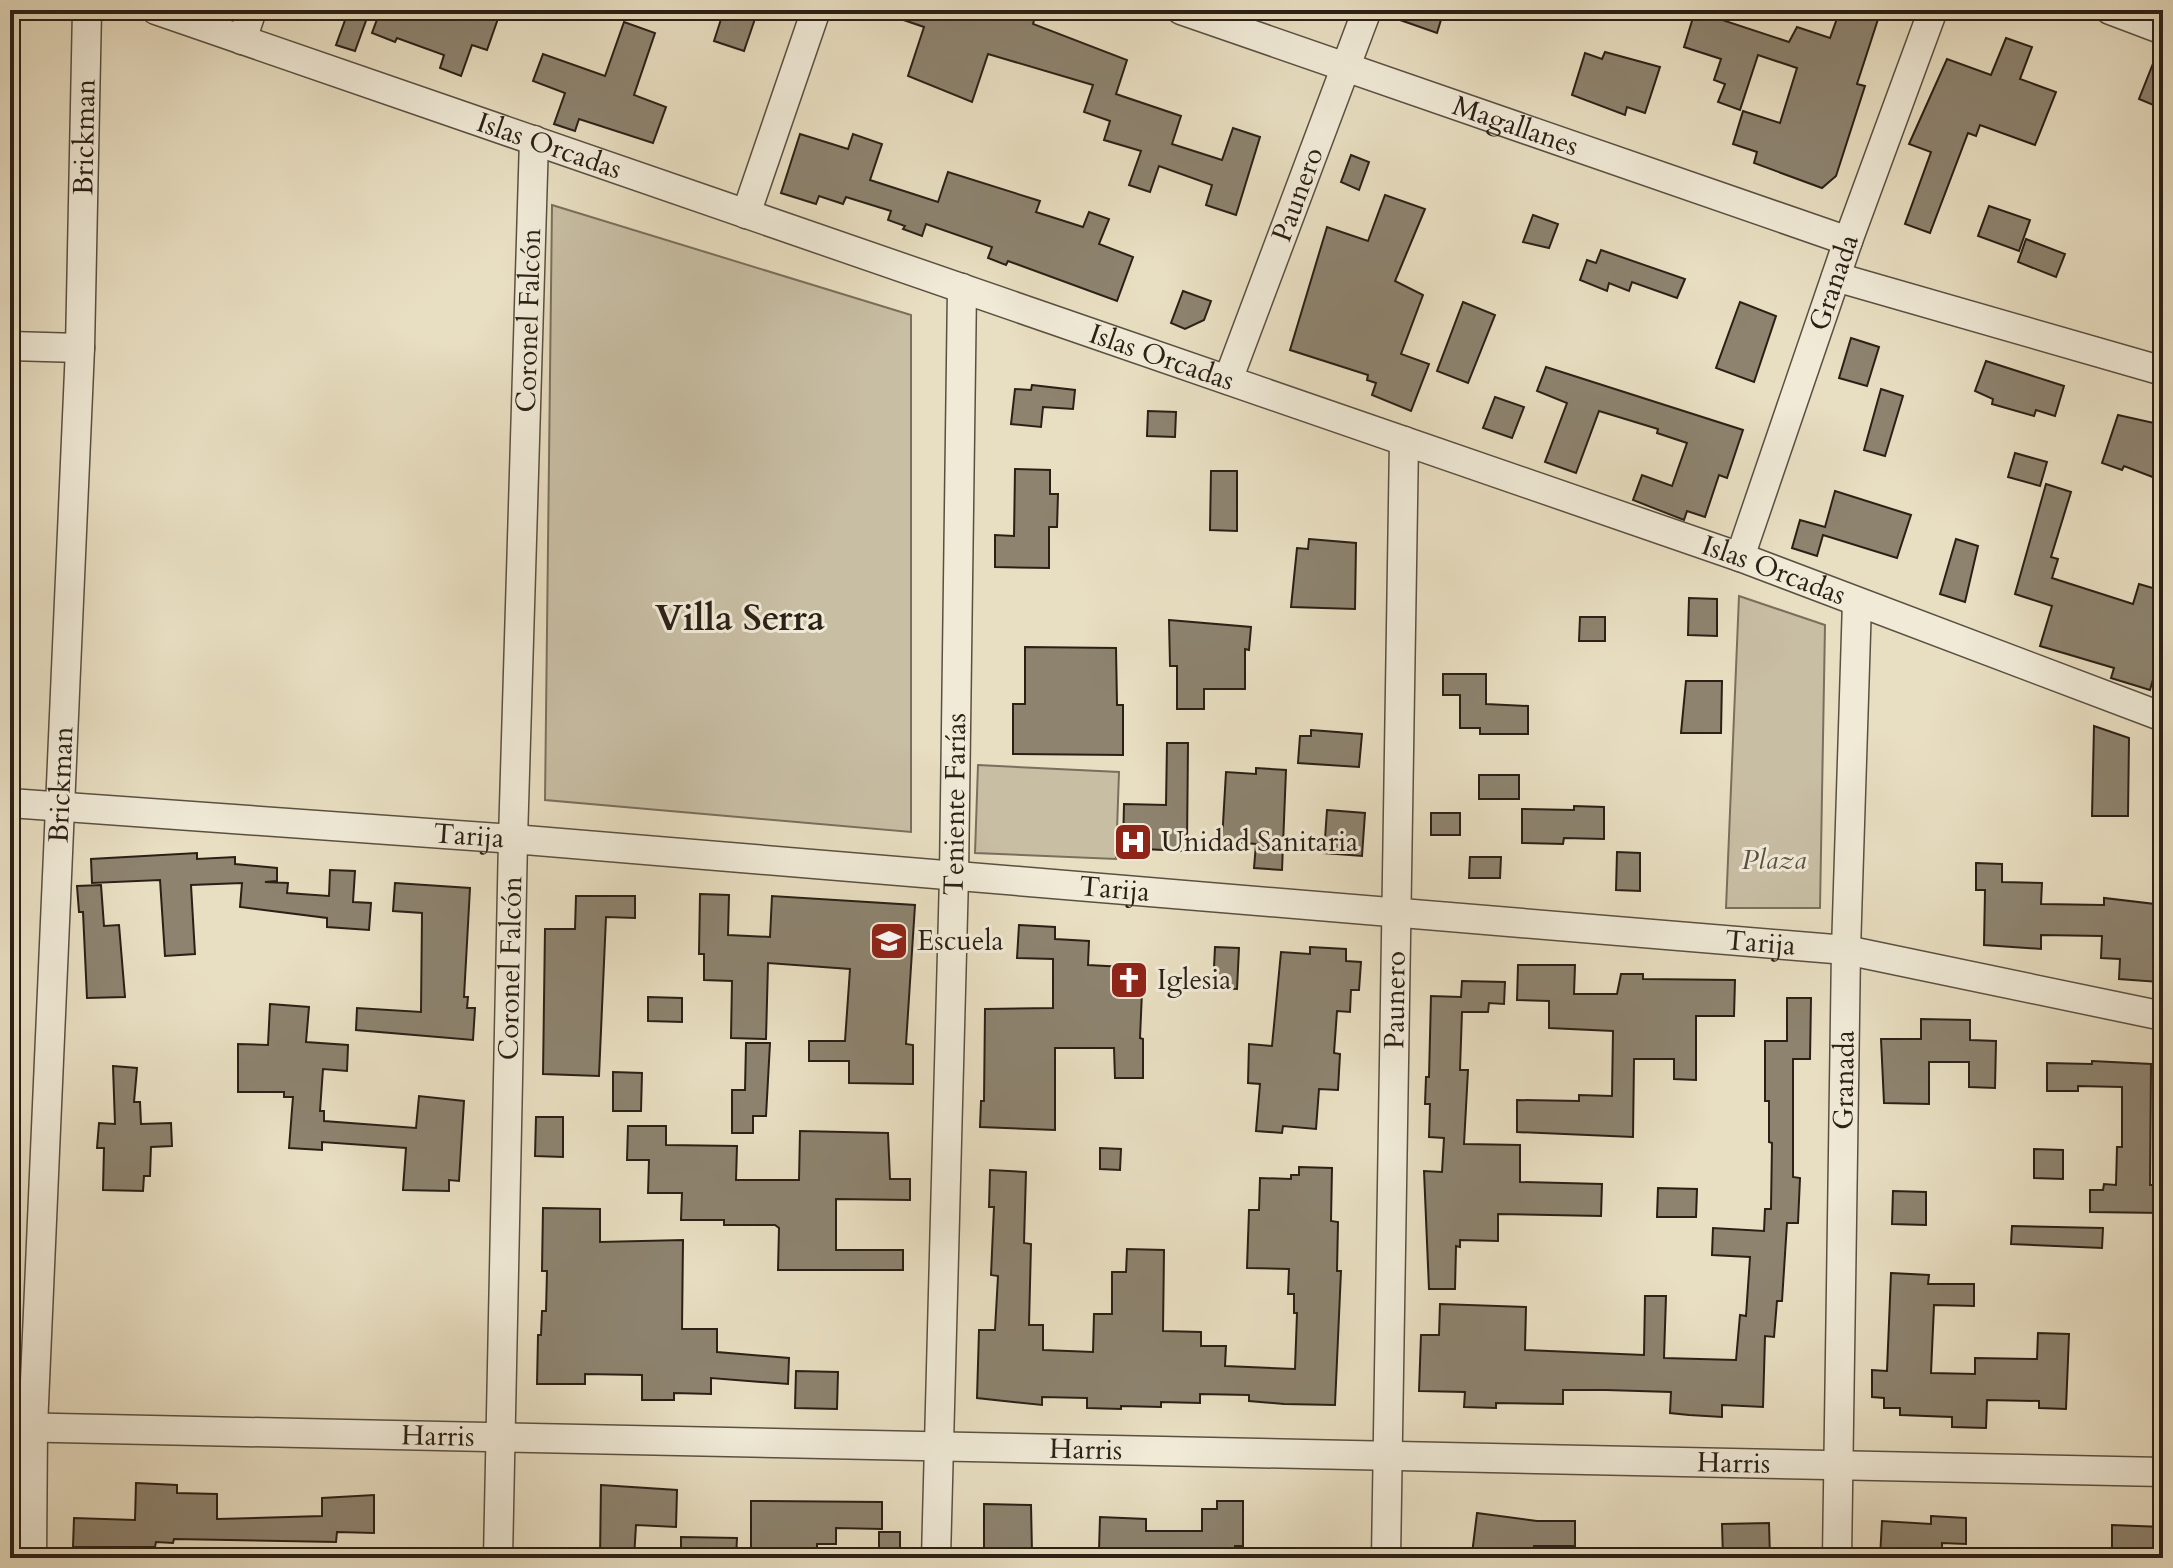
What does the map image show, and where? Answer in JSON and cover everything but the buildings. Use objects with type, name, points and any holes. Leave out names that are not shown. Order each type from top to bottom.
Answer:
[{"type":"street","name":"Brickman","points":[[32,1558],[21,1427],[59,804],[80,348],[87,10]]},
{"type":"street","name":"Islas Orcadas","points":[[156,10],[1740,557],[2163,717]]},
{"type":"street","points":[[242,40],[252,10]]},
{"type":"street","points":[[746,214],[816,10]]},
{"type":"street","name":"Magallanes","points":[[1181,10],[1848,241]]},
{"type":"street","name":"Paunero","points":[[1228,380],[1367,10]]},
{"type":"street","name":"Granada","points":[[1740,557],[1848,241],[1933,10]]},
{"type":"street","points":[[2110,10],[2163,30]]},
{"type":"street","name":"Coronel Falcón","points":[[498,1558],[513,839],[534,140]]},
{"type":"street","points":[[1836,277],[2163,371]]},
{"type":"street","name":"Teniente Farías","points":[[936,1558],[954,876],[962,288]]},
{"type":"street","points":[[10,346],[80,348]]},
{"type":"street","name":"Paunero","points":[[1386,1558],[1404,441]]},
{"type":"street","name":"Granada","points":[[1837,1558],[1846,950],[1857,602]]},
{"type":"street","name":"Tarija","points":[[10,803],[59,804],[513,839],[1846,950],[2163,1016]]},
{"type":"street","name":"Harris","points":[[21,1427],[2163,1472]]},
{"type":"green space","points":[[552,205],[911,315],[911,832],[545,800]]},
{"type":"green space","name":"Plaza","points":[[1739,596],[1825,625],[1820,908],[1726,908]]},
{"type":"green space","points":[[978,765],[1119,772],[1116,859],[975,853]]},
{"type":"place","name":"Unidad Sanitaria","points":[[1133,842]]},
{"type":"place","name":"Escuela","points":[[889,941]]},
{"type":"place","name":"Iglesia","points":[[1129,980]]},
{"type":"district","name":"Villa Serra","points":[[740,618]]}]
